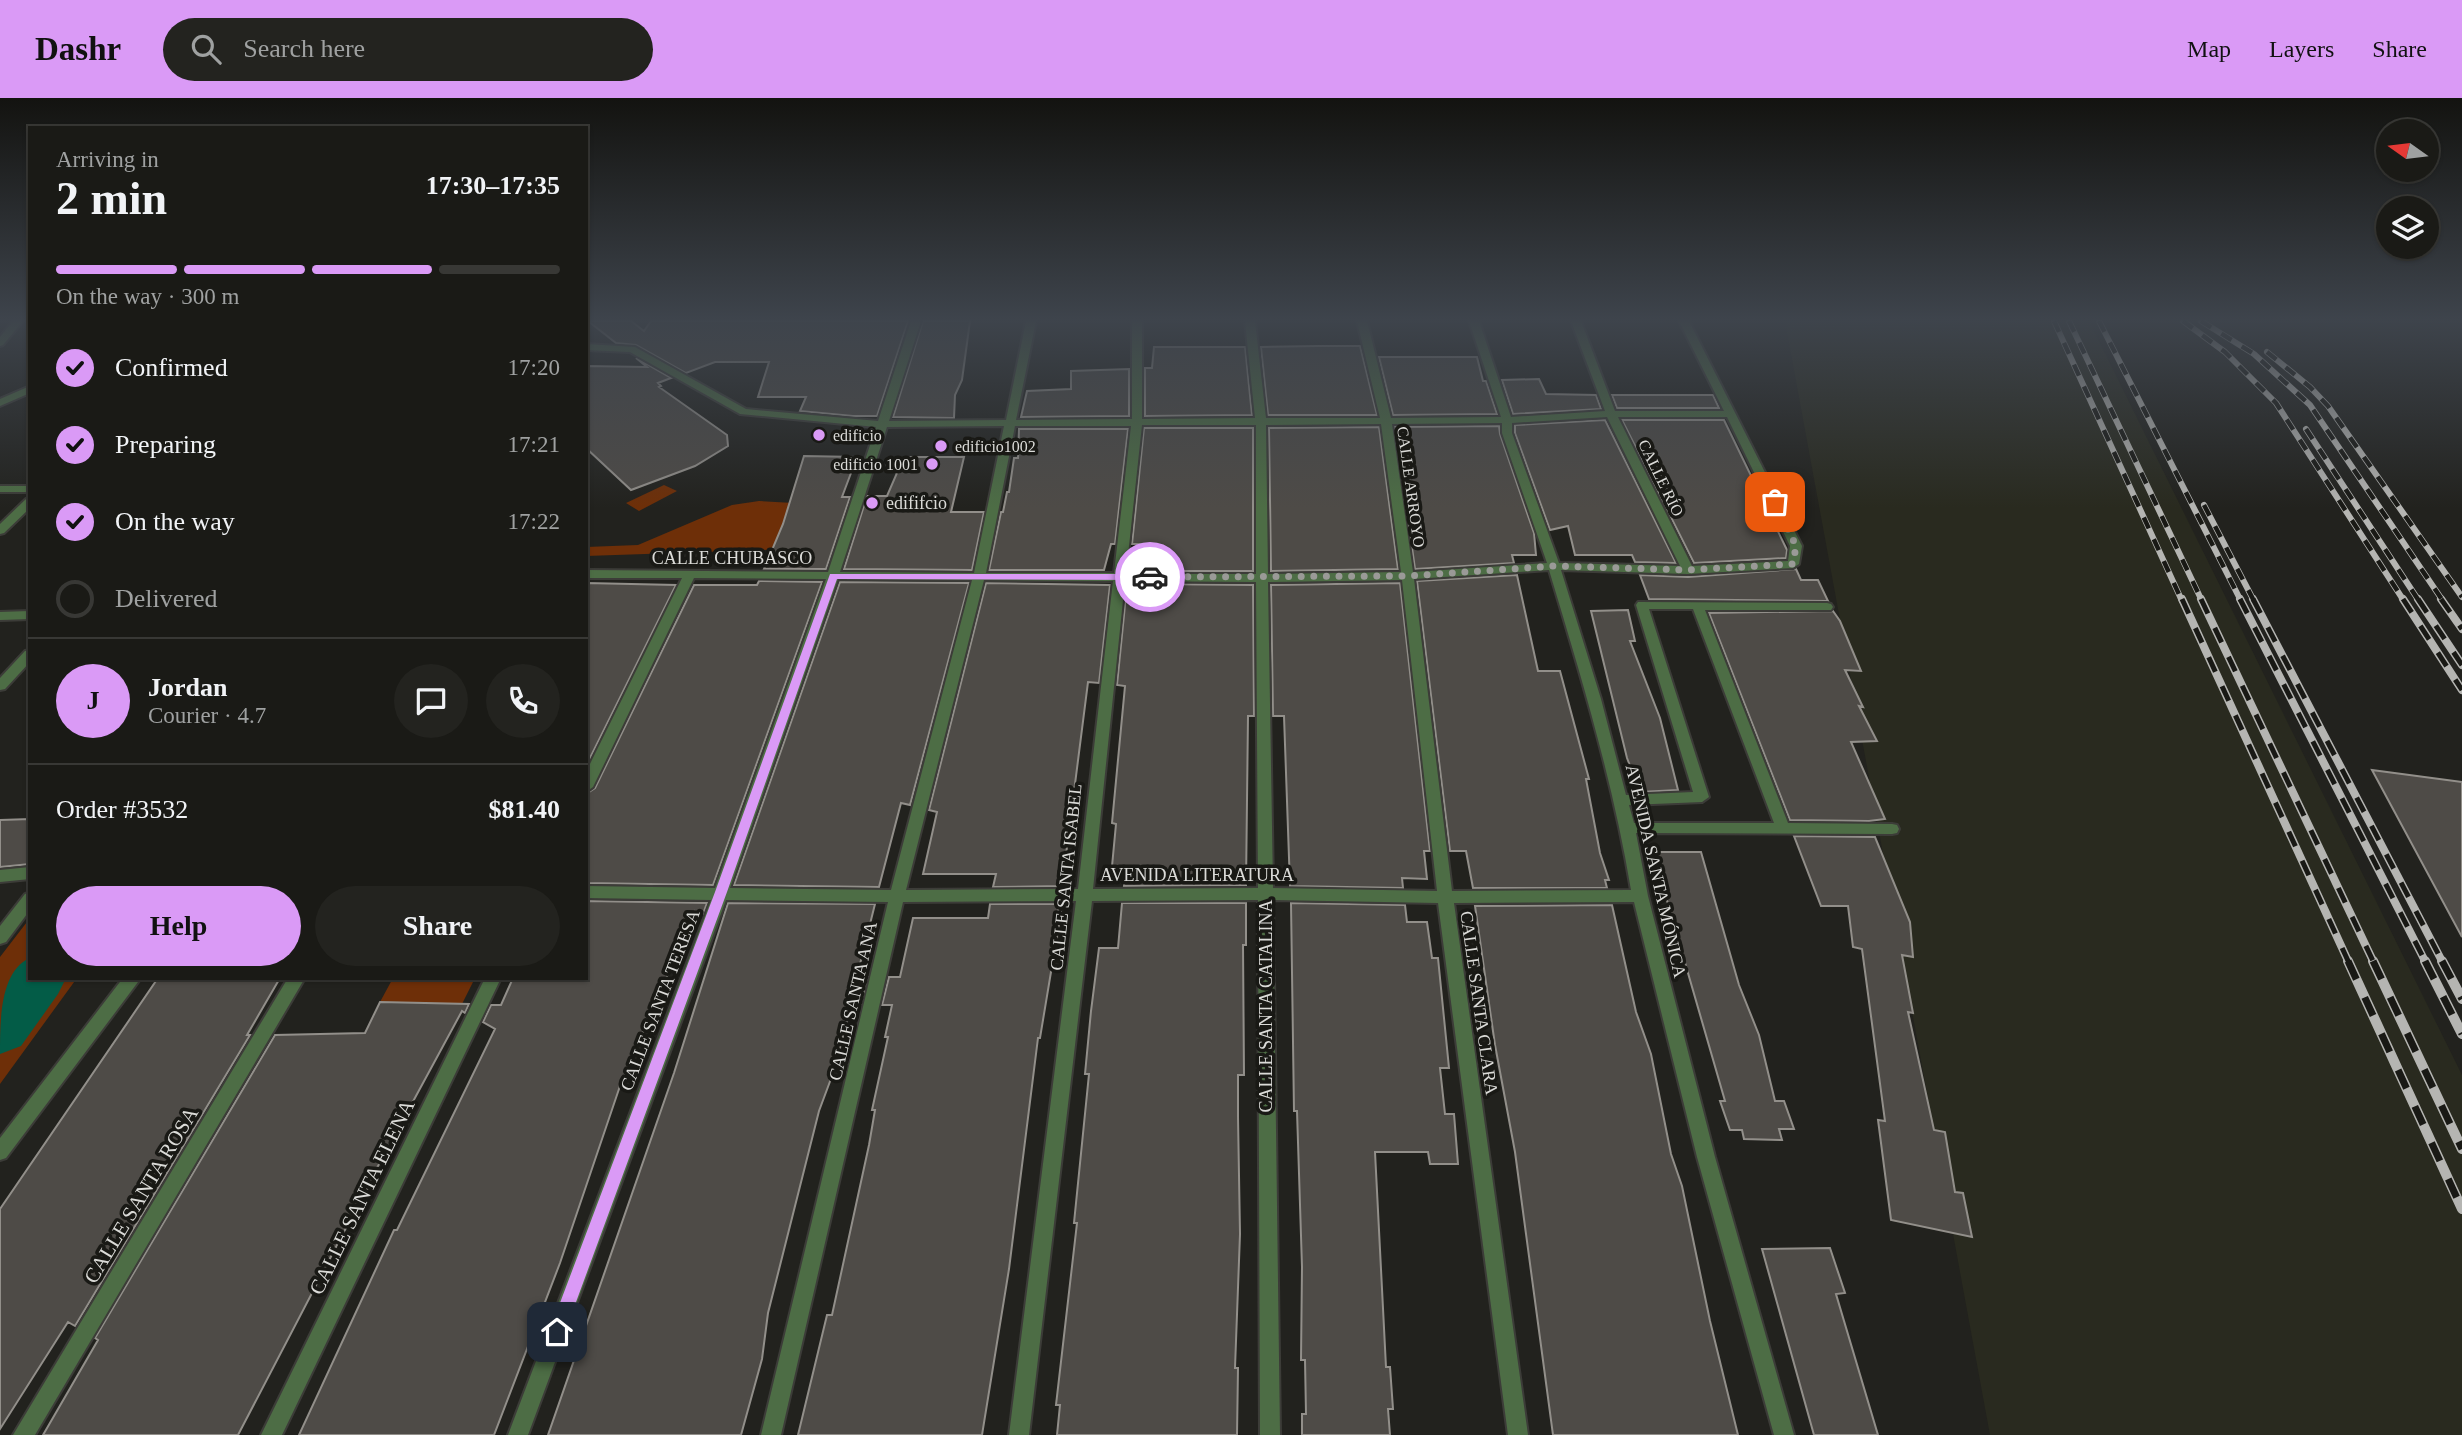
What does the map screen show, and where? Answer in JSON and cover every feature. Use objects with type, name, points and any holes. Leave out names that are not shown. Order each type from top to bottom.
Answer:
[{"type":"street","points":[[693,383],[744,412],[882,424],[1010,421],[1507,420],[1611,414],[1731,414],[1716,383]]},
{"type":"street","name":"CALLE SANTA TERESA","points":[[518,1435],[721,892],[833,576],[895,383]]},
{"type":"street","name":"CALLE SANTA ANA","points":[[771,1435],[897,896],[979,577],[1018,383]]},
{"type":"street","name":"CALLE SANTA ISABEL","points":[[1019,1435],[1085,894],[1137,421],[1137,383]]},
{"type":"street","name":"CALLE SANTA CATALINA","points":[[1257,383],[1261,422],[1263,578],[1270,1435]]},
{"type":"street","name":"CALLE ARROYO","points":[[1377,383],[1386,421],[1408,576]]},
{"type":"street","name":"AVENIDA SANTA MÓNICA","points":[[1495,383],[1507,420],[1507,433],[1554,566],[1594,699],[1628,828],[1640,896],[1706,1157],[1784,1435]]},
{"type":"street","name":"CALLE RÍO","points":[[1599,383],[1611,414],[1688,570]]},
{"type":"street","points":[[0,403],[28,390]]},
{"type":"street","name":"CALLE CHUBASCO","points":[[588,574],[1263,578],[1408,576],[1554,566],[1688,570],[1793,564],[1796,546],[1731,414]]},
{"type":"street","points":[[0,489],[28,489]]},
{"type":"street","points":[[0,533],[28,503]]},
{"type":"street","points":[[12,519],[28,517]]},
{"type":"street","points":[[588,782],[690,575]]},
{"type":"street","name":"CALLE SANTA CLARA","points":[[1408,576],[1445,897],[1518,1435]]},
{"type":"street","points":[[1620,800],[1702,797],[1642,605],[1827,607]]},
{"type":"street","points":[[1698,607],[1782,826]]},
{"type":"street","points":[[0,616],[28,615]]},
{"type":"street","points":[[0,686],[28,656]]},
{"type":"street","points":[[1628,828],[1782,826],[1892,829]]},
{"type":"street","points":[[0,876],[28,873]]},
{"type":"street","name":"AVENIDA LITERATURA","points":[[588,892],[897,896],[1640,896]]},
{"type":"street","points":[[0,938],[28,901]]},
{"type":"street","points":[[0,1153],[131,980]]},
{"type":"street","name":"CALLE SANTA ROSA","points":[[23,1435],[296,980]]},
{"type":"street","name":"CALLE SANTA ELENA","points":[[271,1435],[492,980]]},
{"type":"shaded area","points":[[1796,383],[2120,383],[2462,1075],[2462,1435],[1990,1435]]},
{"type":"shaded area","points":[[664,485],[677,491],[639,511],[626,503]]},
{"type":"shaded area","points":[[759,501],[812,504],[794,549],[588,556],[588,547],[638,545],[732,505]]},
{"type":"shaded area","points":[[28,921],[28,980],[76,980],[0,1084],[0,957]]},
{"type":"shaded area","points":[[392,980],[474,980],[462,1004],[380,1002]]},
{"type":"building","points":[[588,383],[658,383],[661,386],[659,387],[727,435],[728,446],[695,466],[631,490],[588,450]]},
{"type":"building","points":[[762,383],[888,383],[877,416],[800,411],[806,397],[758,397]]},
{"type":"building","points":[[904,383],[960,383],[955,395],[954,418],[893,417]]},
{"type":"building","points":[[1071,383],[1129,383],[1129,416],[1021,417],[1027,391],[1071,389]]},
{"type":"building","points":[[1145,383],[1249,383],[1252,415],[1145,416]]},
{"type":"building","points":[[1265,383],[1369,383],[1377,415],[1268,415]]},
{"type":"building","points":[[1385,383],[1487,383],[1497,414],[1393,415]]},
{"type":"building","points":[[1503,383],[1541,383],[1546,394],[1596,395],[1601,409],[1513,414]]},
{"type":"building","points":[[1612,395],[1713,395],[1719,408],[1617,408]]},
{"type":"building","points":[[1605,420],[1676,563],[1635,562],[1632,555],[1575,555],[1568,526],[1550,530],[1515,433],[1515,425]]},
{"type":"building","points":[[1622,420],[1724,420],[1787,550],[1786,558],[1694,563]]},
{"type":"building","points":[[1499,426],[1534,533],[1536,555],[1512,555],[1514,563],[1415,569],[1395,427]]},
{"type":"building","points":[[1379,427],[1398,569],[1271,571],[1269,428]]},
{"type":"building","points":[[1144,428],[1253,428],[1253,571],[1149,571],[1150,544],[1132,544]]},
{"type":"building","points":[[1019,429],[1128,429],[1115,544],[1111,544],[1104,570],[989,570],[1001,512],[1009,492],[1014,458],[1018,458]]},
{"type":"building","points":[[804,456],[857,457],[842,497],[850,497],[826,569],[764,569],[783,524]]},
{"type":"building","points":[[964,457],[951,512],[984,512],[972,570],[844,569],[867,496],[887,496],[903,459]]},
{"type":"building","points":[[1796,569],[1801,580],[1818,580],[1828,601],[1649,599],[1640,575],[1688,577]]},
{"type":"building","points":[[1517,575],[1538,671],[1560,671],[1589,779],[1586,779],[1600,853],[1609,880],[1605,880],[1607,888],[1473,888],[1466,851],[1450,851],[1417,581]]},
{"type":"building","points":[[759,581],[822,582],[713,885],[588,883],[588,793],[595,788],[694,585],[757,585]]},
{"type":"building","points":[[840,582],[969,583],[910,805],[901,803],[879,887],[734,885]]},
{"type":"building","points":[[588,583],[676,585],[588,762]]},
{"type":"building","points":[[986,583],[1110,585],[1099,683],[1088,682],[1062,886],[993,887],[996,874],[923,874],[937,812],[929,810]]},
{"type":"building","points":[[1400,583],[1430,851],[1424,851],[1427,879],[1402,878],[1403,888],[1290,886],[1284,716],[1273,716],[1271,585]]},
{"type":"building","points":[[1127,585],[1253,585],[1254,716],[1248,716],[1246,885],[1124,886],[1125,877],[1111,877],[1116,824],[1112,823],[1125,686],[1117,685]]},
{"type":"building","points":[[1628,610],[1635,641],[1630,641],[1660,718],[1678,790],[1640,792],[1627,758],[1591,611]]},
{"type":"building","points":[[1833,611],[1840,621],[1861,671],[1845,670],[1877,741],[1851,742],[1885,819],[1790,820],[1709,613]]},
{"type":"building","points":[[2372,770],[2462,782],[2462,937]]},
{"type":"building","points":[[28,819],[28,864],[0,867],[0,820]]},
{"type":"building","points":[[1794,836],[1875,837],[1910,922],[1913,957],[1902,955],[1913,1013],[1908,1012],[1934,1130],[1945,1132],[1955,1192],[1963,1193],[1972,1237],[1891,1220],[1878,1120],[1885,1121],[1862,949],[1853,947],[1848,906],[1821,906]]},
{"type":"building","points":[[1653,852],[1701,852],[1739,985],[1759,1035],[1775,1101],[1784,1101],[1794,1129],[1779,1129],[1782,1140],[1744,1139],[1742,1130],[1730,1130],[1720,1101],[1725,1101]]},
{"type":"building","points":[[588,901],[707,903],[703,914],[695,911],[620,1086],[560,1263],[494,1435],[299,1435],[394,1230],[397,1230],[495,1029],[483,1022],[491,1005],[501,1005],[512,980],[588,980]]},
{"type":"building","points":[[728,903],[875,904],[857,976],[868,977],[861,1004],[851,1004],[835,1068],[819,1111],[768,1313],[762,1359],[741,1435],[548,1435],[674,1073]]},
{"type":"building","points":[[1122,903],[1246,903],[1246,945],[1243,945],[1244,1075],[1238,1075],[1240,1234],[1235,1368],[1238,1368],[1237,1435],[1057,1435],[1060,1405],[1056,1405],[1077,1223],[1074,1223],[1089,1074],[1085,1074],[1091,1011],[1099,948],[1118,948]]},
{"type":"building","points":[[1291,903],[1405,905],[1407,922],[1427,922],[1432,958],[1438,958],[1449,1068],[1440,1068],[1445,1114],[1454,1114],[1458,1164],[1430,1164],[1428,1152],[1375,1152],[1386,1367],[1390,1367],[1393,1409],[1388,1409],[1390,1435],[1302,1435],[1302,1414],[1306,1414],[1305,1360],[1301,1360],[1302,1267],[1297,1111],[1294,1111]]},
{"type":"building","points":[[990,904],[1059,904],[1058,912],[1061,912],[1038,1038],[1009,1269],[982,1435],[798,1435],[827,1315],[832,1315],[869,1145],[875,1110],[872,1110],[892,1005],[882,1005],[889,977],[900,977],[913,918],[988,918]]},
{"type":"building","points":[[1612,905],[1636,1012],[1651,1054],[1671,1154],[1682,1186],[1710,1321],[1738,1435],[1553,1435],[1515,1152],[1495,1045],[1475,906]]},
{"type":"building","points":[[157,980],[279,980],[247,1035],[250,1035],[75,1326],[68,1322],[0,1429],[0,1209]]},
{"type":"building","points":[[380,1002],[469,1004],[465,1013],[462,1011],[377,1168],[351,1224],[348,1224],[238,1435],[43,1435],[98,1340],[95,1338],[275,1035],[365,1033]]},
{"type":"building","points":[[1830,1248],[1845,1293],[1836,1294],[1878,1435],[1814,1435],[1762,1249]]},
{"type":"waterway","points":[[0,1029],[37,980]]},
{"type":"railway","points":[[2083,383],[2182,601]]},
{"type":"railway","points":[[2099,383],[2202,601]]},
{"type":"railway","points":[[2131,383],[2241,601]]},
{"type":"railway","points":[[2256,383],[2276,403],[2404,601]]},
{"type":"railway","points":[[2286,383],[2310,405],[2443,601]]},
{"type":"railway","points":[[2306,383],[2328,406],[2462,597]]},
{"type":"railway","points":[[2306,429],[2419,601]]},
{"type":"railway","points":[[2204,505],[2254,601]]},
{"type":"railway","points":[[2182,599],[2349,963]]},
{"type":"railway","points":[[2201,599],[2374,963]]},
{"type":"railway","points":[[2240,599],[2426,963]]},
{"type":"railway","points":[[2253,599],[2443,963]]},
{"type":"railway","points":[[2403,599],[2462,690]]},
{"type":"railway","points":[[2418,599],[2462,665]]},
{"type":"railway","points":[[2441,599],[2462,629]]},
{"type":"railway","points":[[2348,961],[2462,1209]]},
{"type":"railway","points":[[2373,961],[2462,1149]]},
{"type":"railway","points":[[2425,961],[2462,1034]]},
{"type":"railway","points":[[2442,961],[2462,999]]},
{"type":"way so far","points":[[1150,577],[1408,576],[1554,566],[1688,570],[1793,564],[1796,546],[1775,502]]},
{"type":"place","name":"edificio","points":[[819,435]]},
{"type":"place","name":"edificio1002","points":[[941,446]]},
{"type":"place","name":"edificio 1001","points":[[932,464]]},
{"type":"place","name":"edififcio","points":[[872,503]]},
{"type":"route","points":[[557,1332],[721,892],[833,576],[1150,577]]}]
